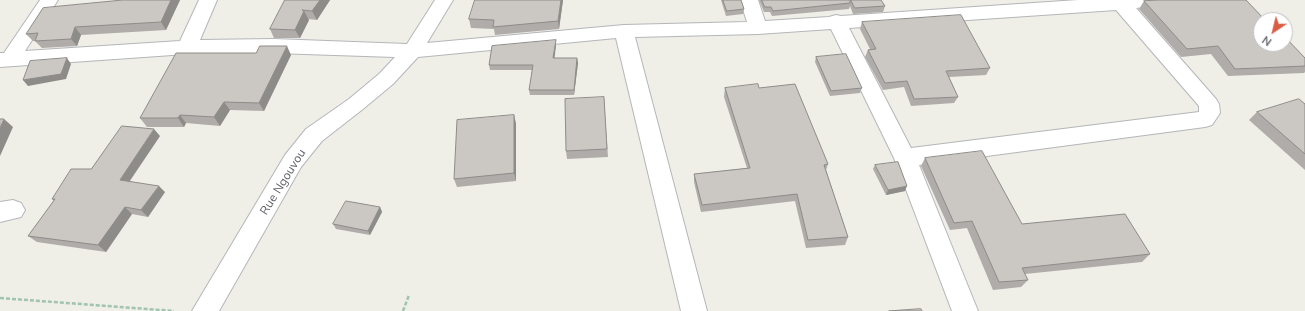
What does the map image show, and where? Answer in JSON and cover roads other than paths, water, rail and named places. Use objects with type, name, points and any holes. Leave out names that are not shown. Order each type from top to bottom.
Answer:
[{"type":"street","points":[[5,59],[49,0]]},
{"type":"street","points":[[187,47],[208,0]]},
{"type":"street","name":"Rue Ngouvou","points":[[205,311],[297,156],[314,136],[380,84],[412,51],[444,0]]},
{"type":"street","points":[[750,0],[758,28]]},
{"type":"street","points":[[5,59],[187,47],[274,46],[412,51],[624,31],[758,28],[836,21],[937,8],[1167,0]]},
{"type":"street","points":[[905,158],[1205,119],[1210,113],[1209,104],[1119,1]]},
{"type":"street","points":[[836,21],[905,158],[965,311]]},
{"type":"street","points":[[624,31],[694,311]]}]
